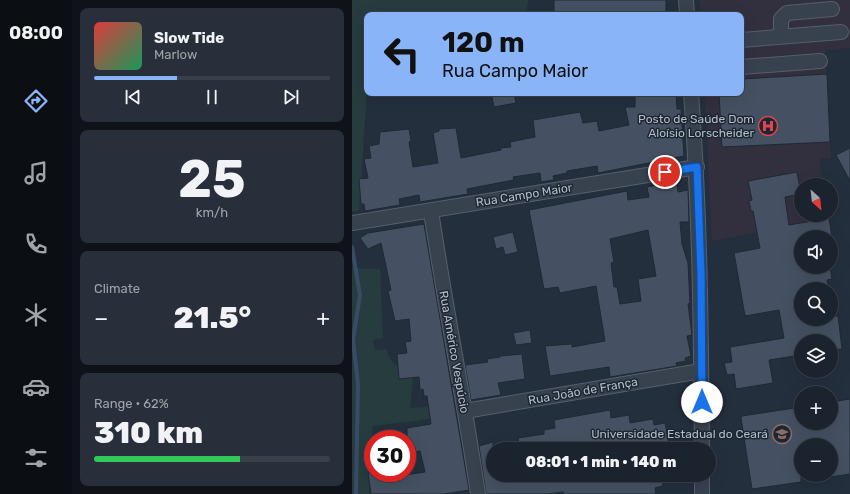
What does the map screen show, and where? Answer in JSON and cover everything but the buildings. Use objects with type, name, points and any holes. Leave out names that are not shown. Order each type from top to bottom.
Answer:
[{"type":"street","points":[[686,0],[687,12]]},
{"type":"street","points":[[781,36],[781,19],[787,13],[832,9]]},
{"type":"street","points":[[744,40],[841,32]]},
{"type":"street","points":[[744,68],[820,61]]},
{"type":"street","points":[[691,96],[697,167],[701,274],[702,442]]},
{"type":"street","name":"Rua Campo Maior","points":[[352,223],[697,167]]},
{"type":"street","name":"Rua Américo Vespúcio","points":[[431,211],[478,494]]},
{"type":"street","name":"Rua João de França","points":[[465,410],[701,371]]},
{"type":"street","points":[[702,482],[702,494]]},
{"type":"shaded area","points":[[700,0],[850,0],[850,48],[825,50],[831,158],[819,159],[822,178],[794,178],[794,222],[809,222],[712,241],[705,96],[744,96],[744,12],[701,12]]},
{"type":"green space","points":[[352,0],[528,0],[526,12],[364,12],[364,96],[367,96],[359,211],[352,212]]},
{"type":"green space","points":[[352,268],[380,269],[383,338],[373,340],[375,350],[387,349],[393,362],[413,378],[410,408],[436,406],[438,418],[373,426],[373,430],[364,430],[364,482],[370,482],[369,494],[352,494]]},
{"type":"waterway","points":[[352,247],[360,295],[353,340],[358,384],[356,494]]},
{"type":"place","name":"Posto de Saúde Dom Aloísio Lorscheider","points":[[768,126]]},
{"type":"place","name":"Universidade Estadual do Ceará","points":[[782,434]]},
{"type":"route","points":[[665,172],[697,167],[701,274],[702,402]]}]
